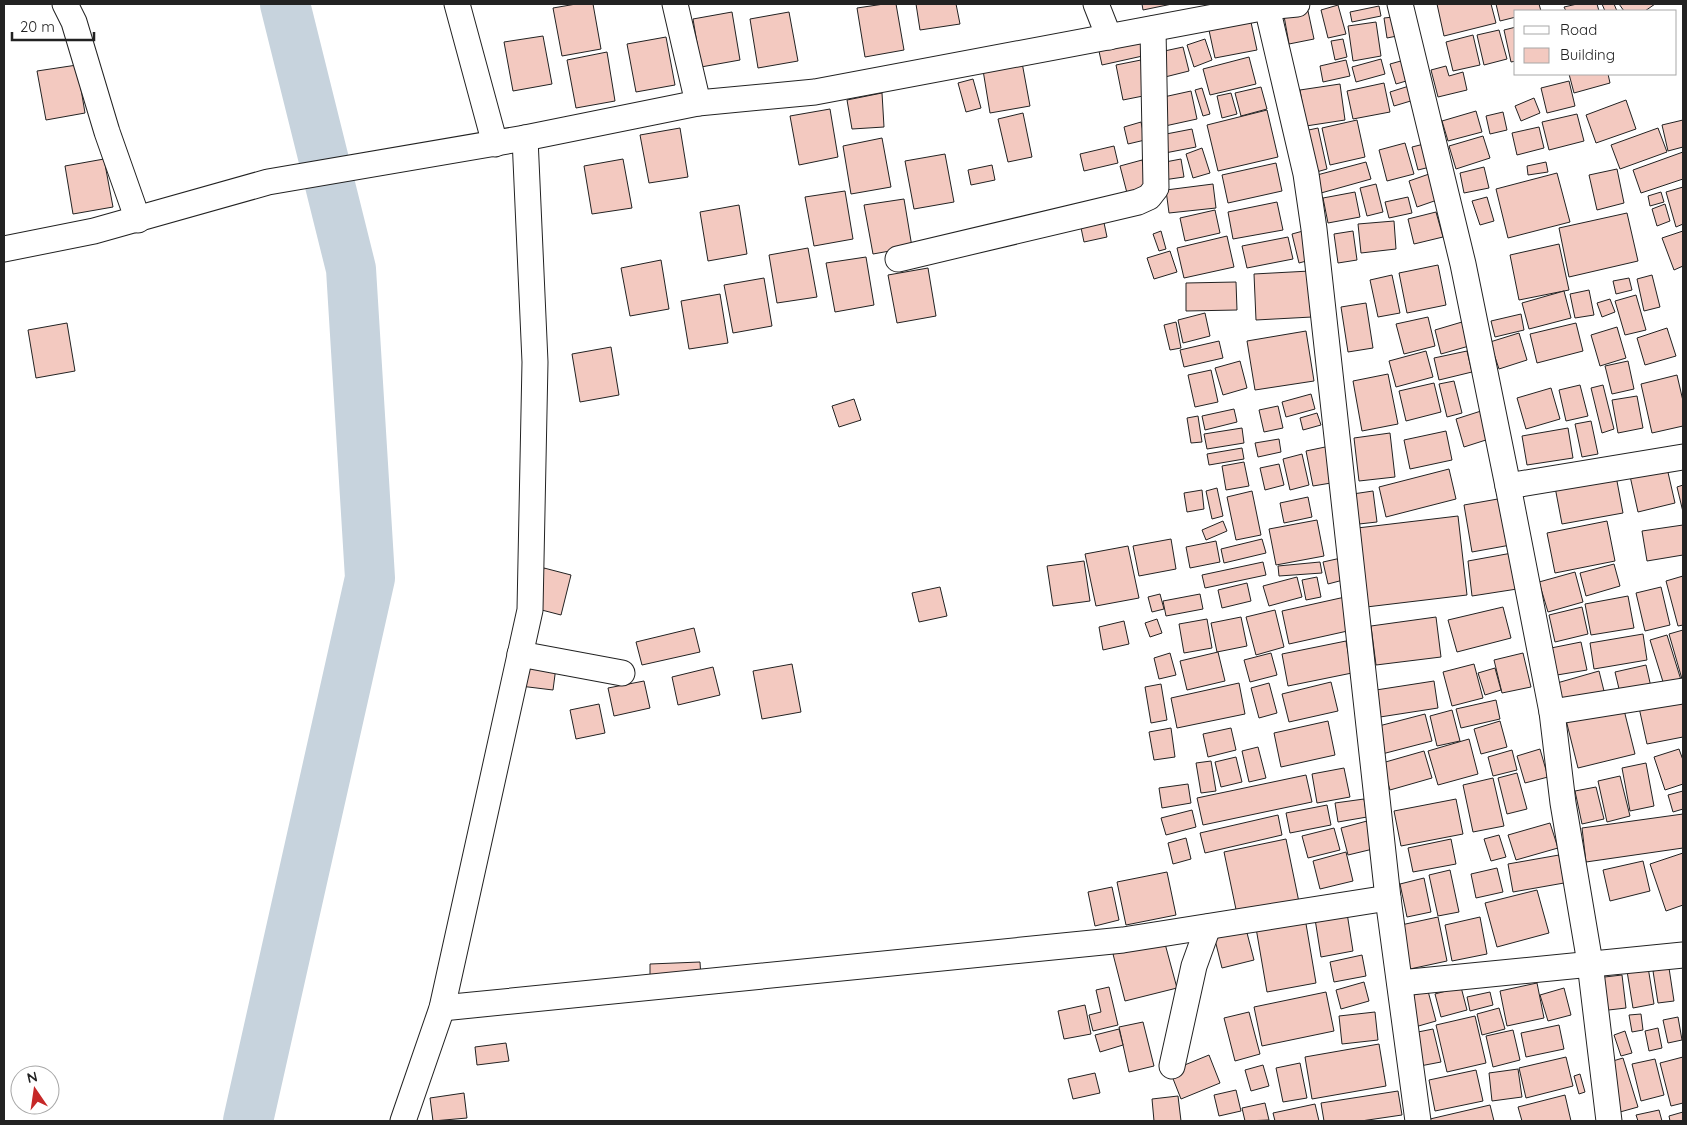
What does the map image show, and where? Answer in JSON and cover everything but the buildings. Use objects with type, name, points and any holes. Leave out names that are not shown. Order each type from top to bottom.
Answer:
[{"type":"street","points":[[65,4],[74,22],[107,132],[138,220]]},
{"type":"street","points":[[457,4],[495,144]]},
{"type":"street","points":[[675,4],[698,103]]},
{"type":"street","points":[[1096,4],[1109,37]]},
{"type":"street","points":[[4,249],[138,220],[268,182],[495,144],[698,103],[815,92],[1267,7],[1297,4]]},
{"type":"street","points":[[1400,4],[1462,264],[1552,712],[1563,804],[1590,963],[1609,1121]]},
{"type":"street","points":[[1267,7],[1306,174],[1314,229],[1388,898],[1418,1121]]},
{"type":"street","points":[[898,259],[1138,202],[1149,197],[1156,188],[1153,28]]},
{"type":"street","points":[[403,1121],[442,1008],[530,610],[536,362],[525,138]]},
{"type":"street","points":[[1508,486],[1683,457]]},
{"type":"street","points":[[520,654],[622,673]]},
{"type":"street","points":[[1552,712],[1683,691]]},
{"type":"street","points":[[442,1008],[1123,940],[1388,898]]},
{"type":"street","points":[[1172,1066],[1194,966],[1208,927]]},
{"type":"street","points":[[1400,983],[1683,955]]},
{"type":"waterway","points":[[248,1121],[370,578],[351,269],[285,4]]}]
